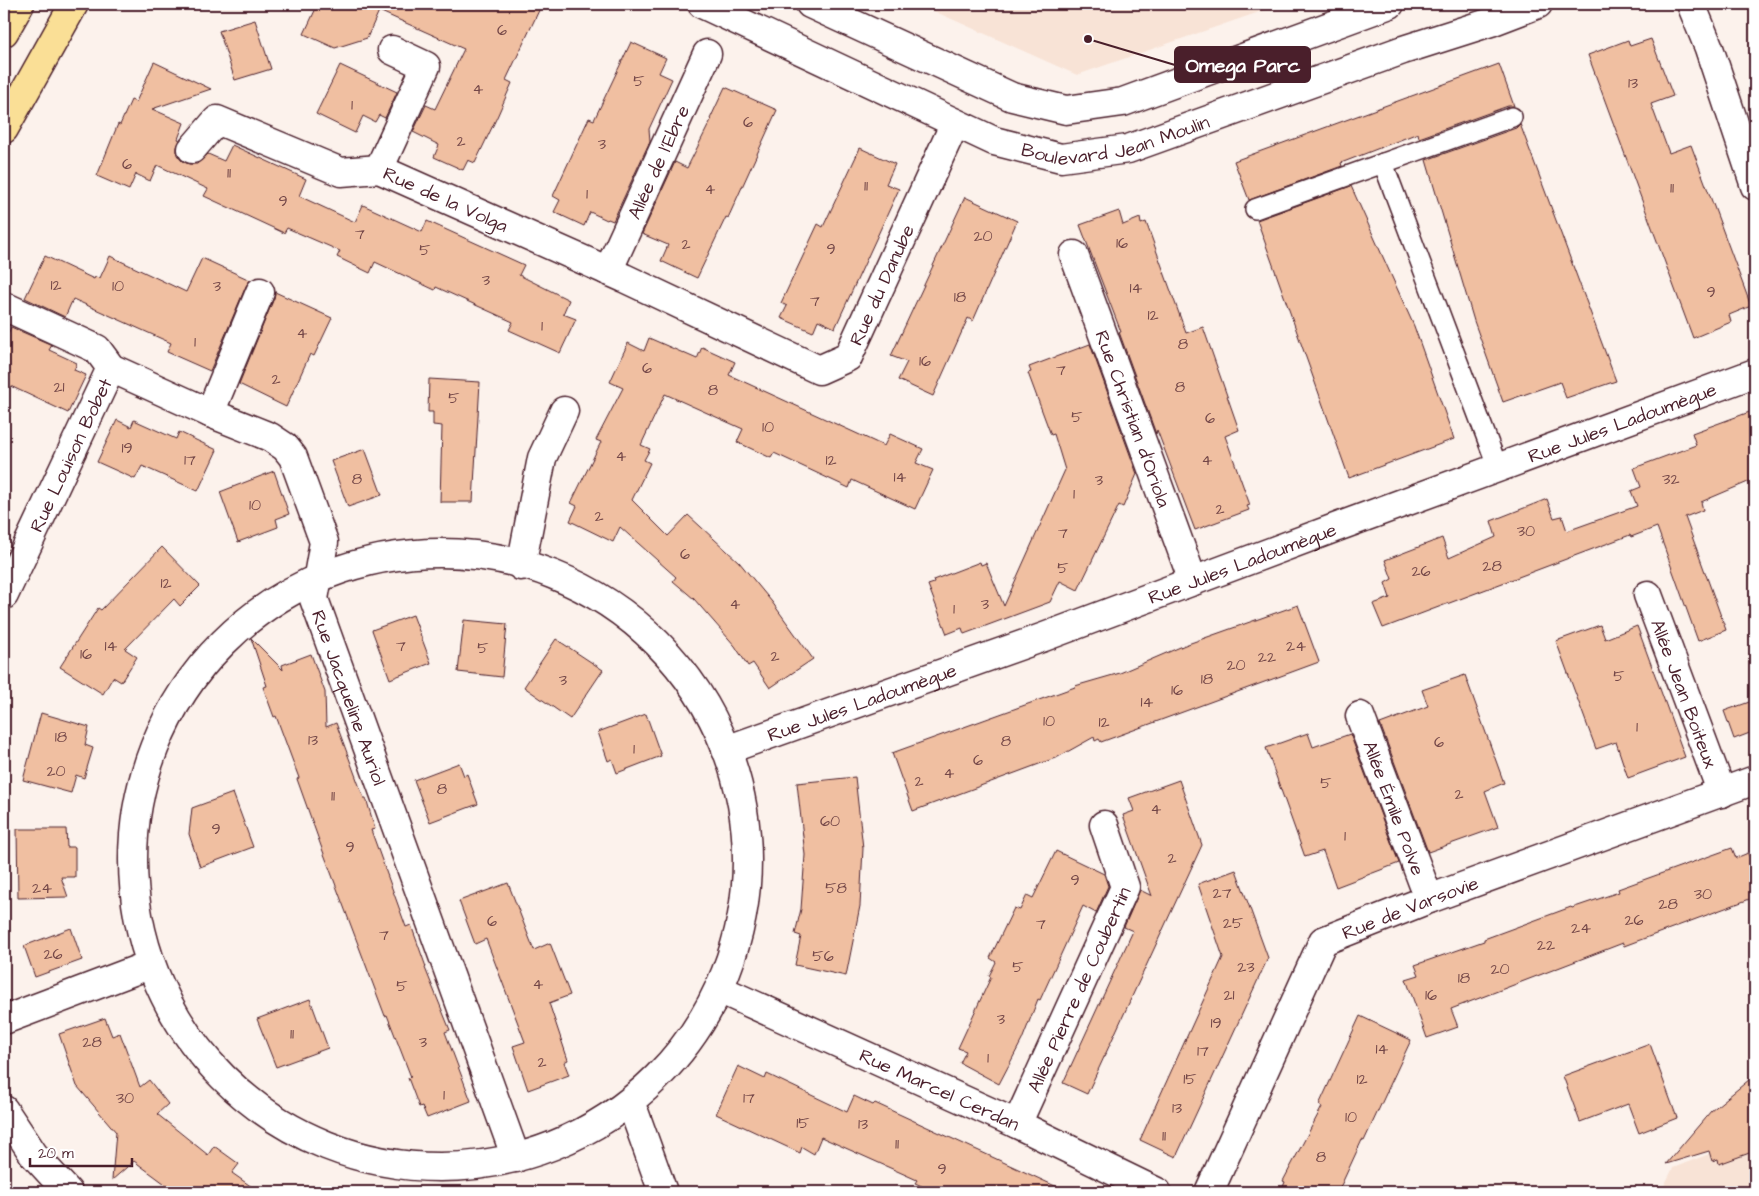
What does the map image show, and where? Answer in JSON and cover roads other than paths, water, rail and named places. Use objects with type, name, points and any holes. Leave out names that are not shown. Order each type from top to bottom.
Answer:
[{"type":"main road","points":[[4,32],[20,4]]},
{"type":"main road","points":[[4,129],[74,4]]},
{"type":"street","name":"Boulevard Jean Moulin","points":[[702,4],[994,141],[1061,158],[1128,149],[1403,50],[1491,22],[1538,4]]},
{"type":"street","name":"Boulevard Jean Moulin","points":[[810,4],[1012,97],[1066,110],[1123,102],[1390,4]]},
{"type":"street","points":[[1691,4],[1709,48],[1755,186]]},
{"type":"street","points":[[379,169],[426,66],[392,50]]},
{"type":"street","name":"Allée de l'Ebre","points":[[616,274],[707,54]]},
{"type":"street","name":"Rue de la Volga","points":[[192,149],[217,120],[341,172],[379,169],[616,274]]},
{"type":"street","name":"Rue du Danube","points":[[616,274],[820,370],[848,357],[955,123]]},
{"type":"street","name":"Rue Christian d'Oriola","points":[[1074,256],[1193,581]]},
{"type":"street","points":[[210,413],[260,292]]},
{"type":"street","name":"Rue Jacqueline Auriol","points":[[6,308],[97,349],[111,368],[210,413],[270,437],[285,448],[293,457],[324,542],[314,599],[516,1158]]},
{"type":"street","name":"Rue Louison Bobet","points":[[4,595],[111,368]]},
{"type":"street","name":"Rue Jules Ladoumègue","points":[[726,750],[1035,640],[1755,373]]},
{"type":"street","points":[[521,566],[542,458],[564,411]]},
{"type":"street","points":[[456,554],[521,566],[571,582],[615,609],[654,642],[691,683],[716,722],[742,801],[746,852],[734,950],[721,990],[675,1061],[627,1105],[596,1128],[566,1143],[516,1158],[471,1166],[419,1167],[372,1160],[329,1147],[253,1104],[191,1042],[150,964],[131,873],[140,779],[177,693],[238,622],[317,581],[351,566],[404,555],[456,554]]},
{"type":"street","name":"Allée Jean Boiteux","points":[[1648,595],[1722,792]]},
{"type":"street","name":"Allée Émile Polve","points":[[1360,716],[1430,899]]},
{"type":"street","name":"Rue de Varsovie","points":[[1209,1192],[1323,940],[1755,780]]},
{"type":"street","name":"Allée Pierre de Coubertin","points":[[1017,1124],[1125,887],[1104,825]]},
{"type":"street","points":[[4,1020],[150,964]]},
{"type":"street","name":"Rue Marcel Cerdan","points":[[721,990],[1017,1124],[1157,1192]]},
{"type":"street","points":[[627,1105],[635,1114],[663,1192]]},
{"type":"street","points":[[4,1110],[34,1155],[68,1192]]},
{"type":"lane","points":[[1255,209],[1512,117]]},
{"type":"lane","points":[[1383,163],[1498,468]]},
{"type":"place","name":"Omega Parc","points":[[1088,39]]}]
